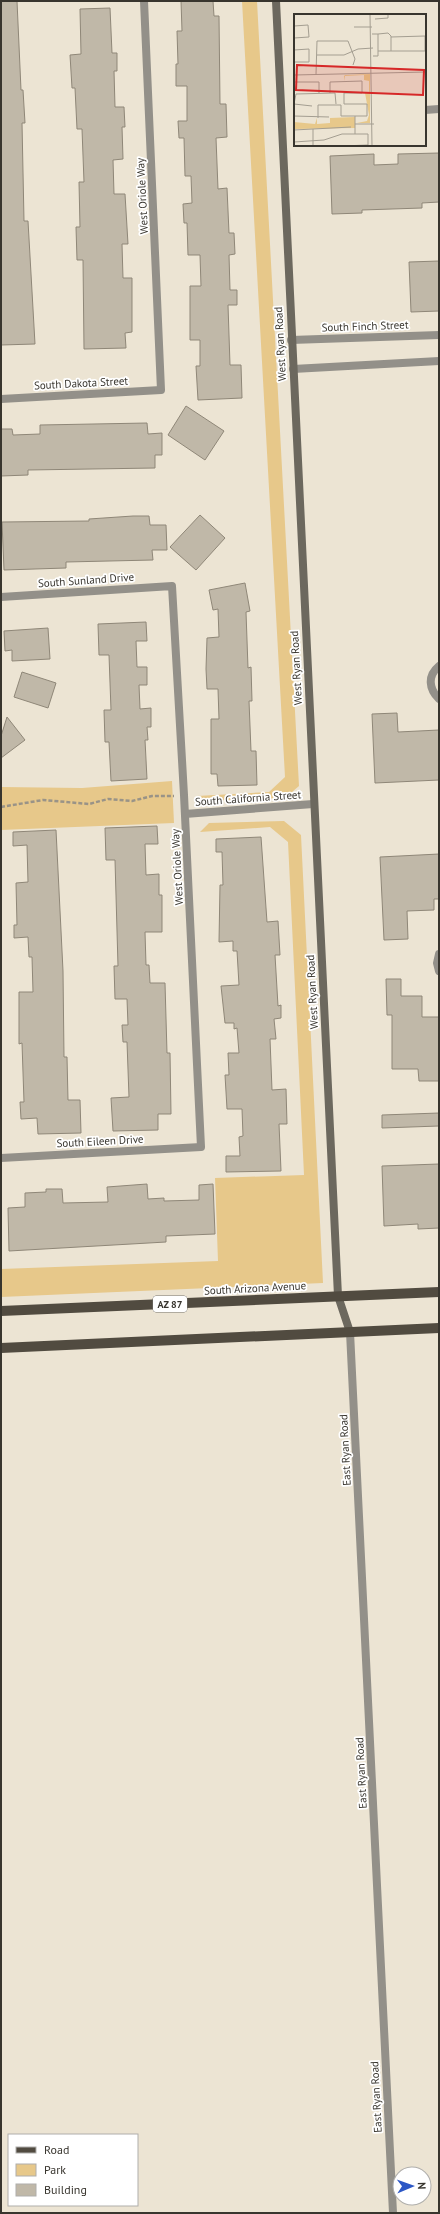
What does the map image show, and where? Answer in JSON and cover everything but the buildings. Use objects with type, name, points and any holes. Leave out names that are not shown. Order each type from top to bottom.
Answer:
[{"type":"main road","name":"South Arizona Avenue","points":[[1,1311],[439,1292]]},
{"type":"main road","points":[[1,1348],[439,1328]]},
{"type":"street","name":"West Oriole Way","points":[[144,1],[161,390]]},
{"type":"street","name":"West Ryan Road","points":[[276,1],[313,804],[338,1296],[350,1332]]},
{"type":"street","points":[[426,110],[439,109]]},
{"type":"street","name":"South Finch Street","points":[[291,340],[439,335]]},
{"type":"street","points":[[293,369],[439,361]]},
{"type":"street","name":"South Dakota Street","points":[[1,399],[161,390]]},
{"type":"street","name":"West Oriole Way","points":[[172,586],[185,814],[201,1147]]},
{"type":"street","name":"South Sunland Drive","points":[[1,597],[172,586]]},
{"type":"street","points":[[439,666],[432,675],[430,681],[434,694],[439,699]]},
{"type":"street","name":"South California Street","points":[[185,814],[313,804]]},
{"type":"street","points":[[439,954],[437,963],[439,972]]},
{"type":"street","name":"South Eileen Drive","points":[[1,1158],[201,1147]]},
{"type":"street","name":"East Ryan Road","points":[[350,1332],[393,2213]]},
{"type":"path","points":[[1,807],[43,800],[90,804],[108,799],[132,801],[152,796],[184,795]]},
{"type":"green space","points":[[242,1],[257,1],[299,786],[285,798],[202,801],[197,796],[269,792],[285,777]]},
{"type":"green space","points":[[172,781],[174,823],[1,830],[1,787],[82,788]]},
{"type":"green space","points":[[284,821],[301,835],[323,1283],[1,1297],[1,1269],[218,1261],[215,1178],[304,1175],[288,842],[270,827],[200,832],[209,823]]}]
